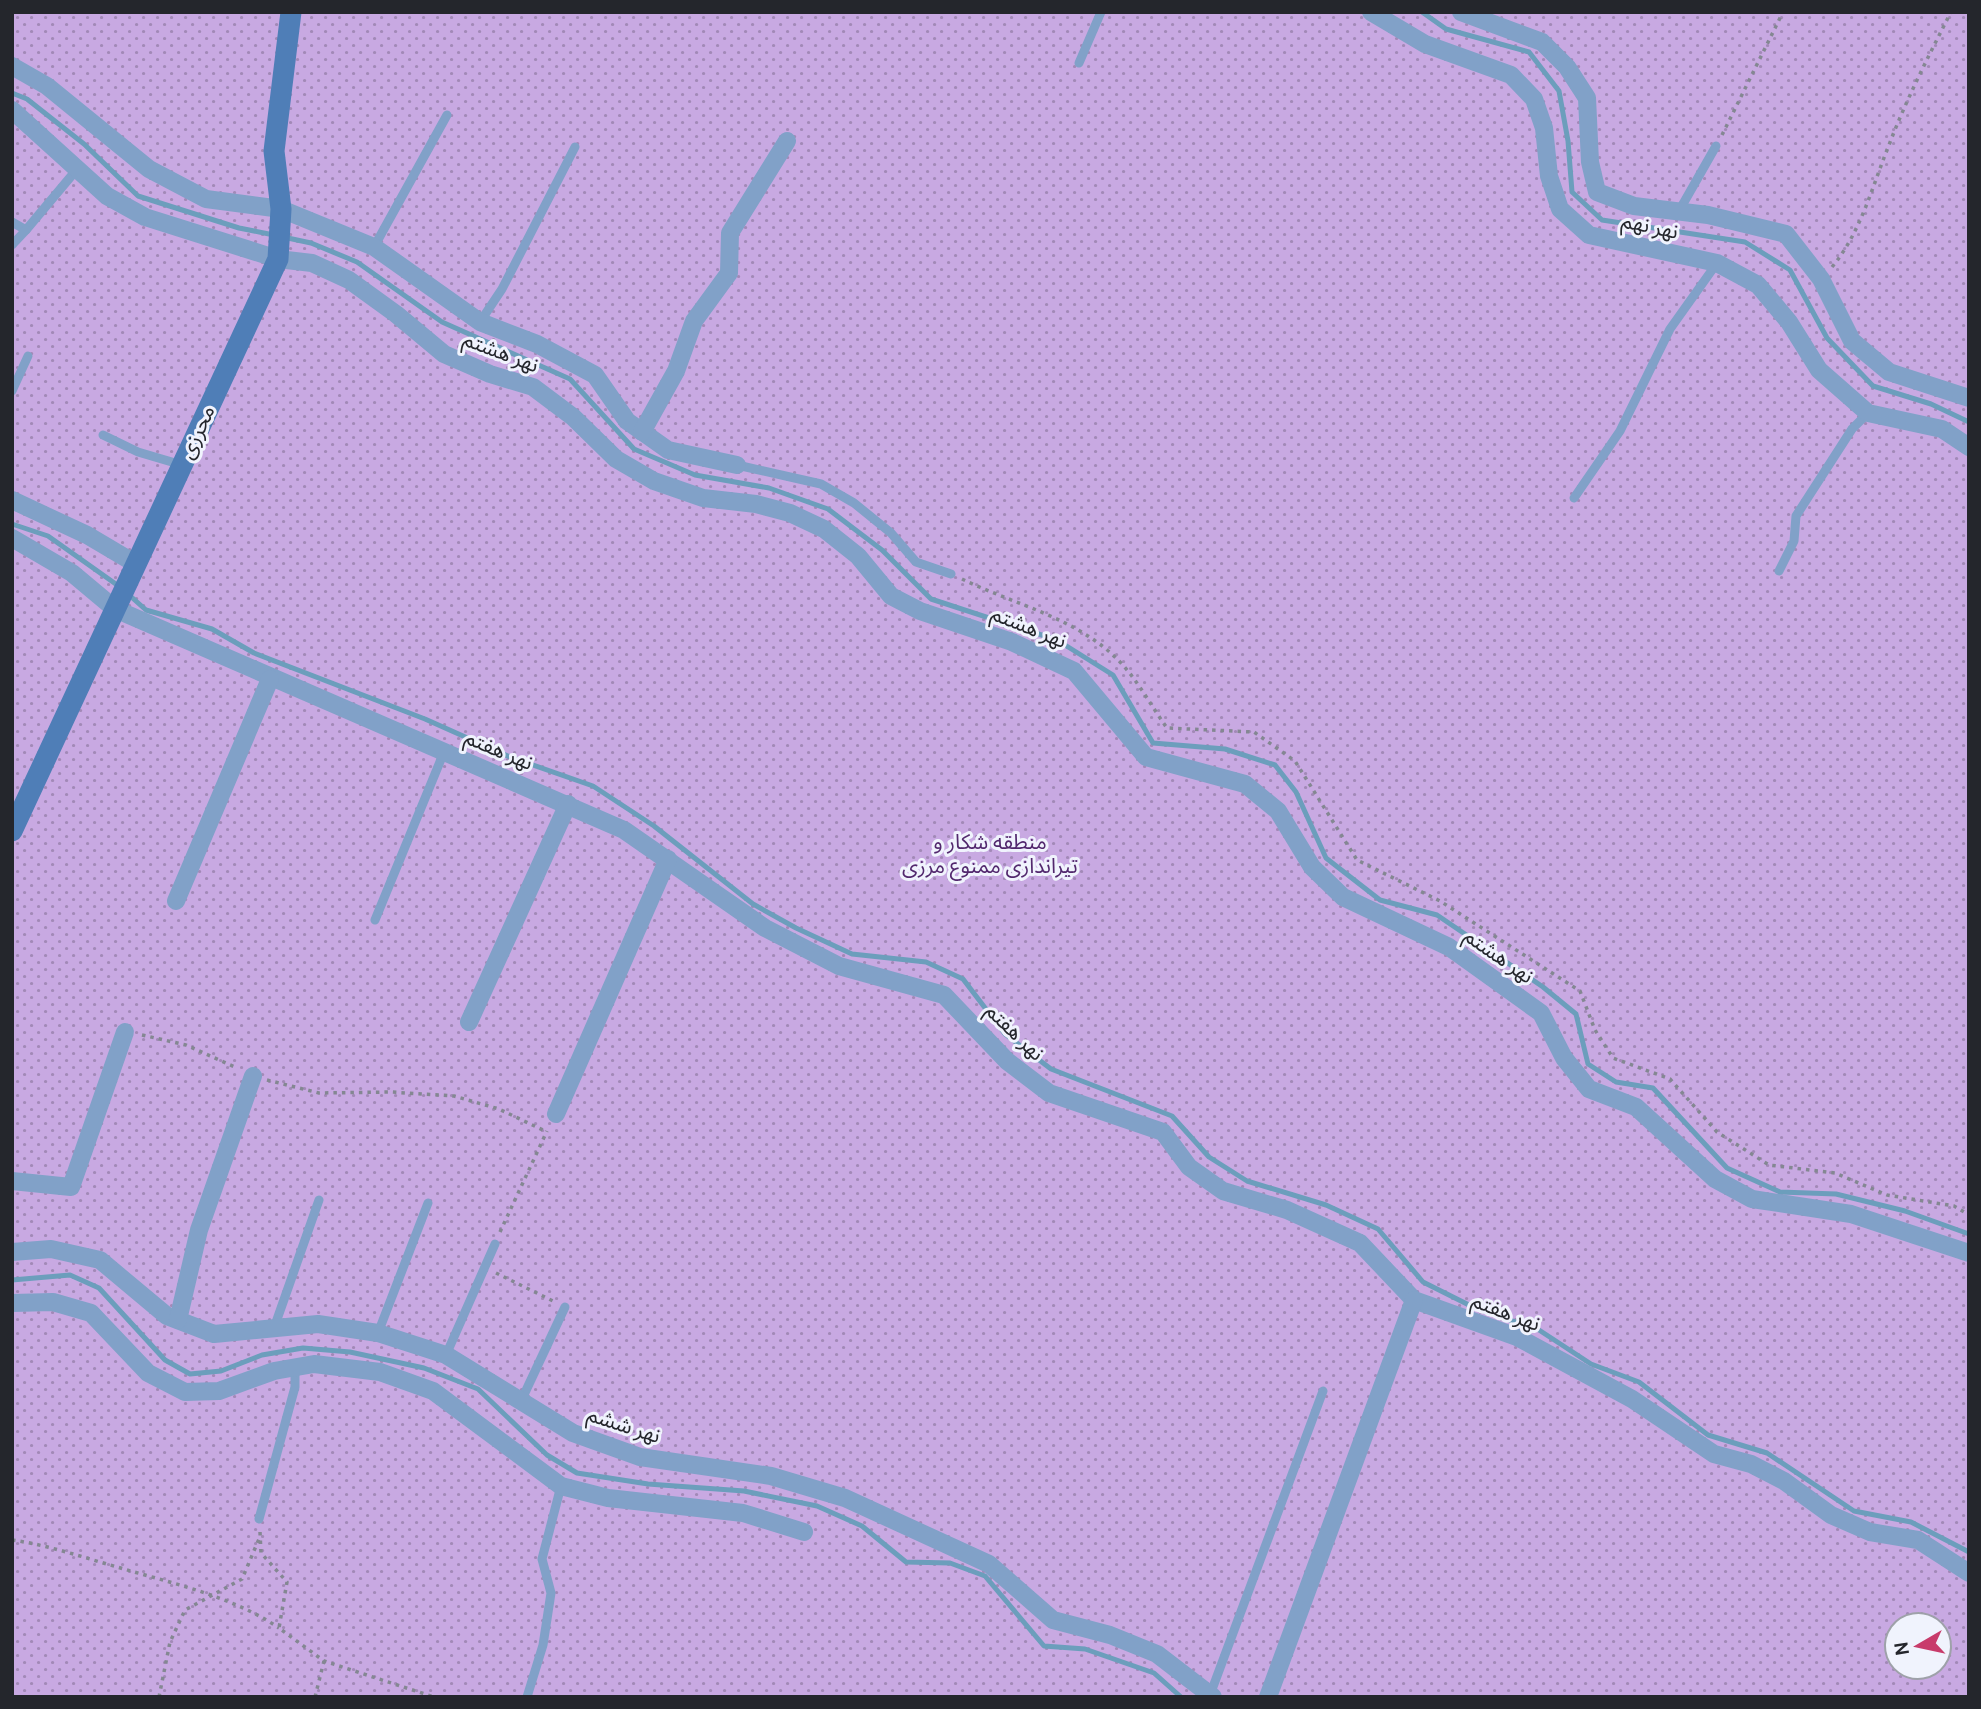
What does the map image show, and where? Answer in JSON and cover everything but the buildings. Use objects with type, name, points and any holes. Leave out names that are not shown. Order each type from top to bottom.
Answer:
[{"type":"street","name":"محرزی","points":[[12,831],[278,253],[281,215],[274,152],[290,12]]},
{"type":"street","name":"نهر نهم","points":[[1371,12],[1425,44],[1511,75],[1534,99],[1544,128],[1549,176],[1560,209],[1589,235],[1717,263],[1758,285],[1789,322],[1819,370],[1868,413],[1942,429],[1969,446]]},
{"type":"street","points":[[1461,12],[1542,42],[1567,67],[1587,98],[1590,162],[1597,192],[1634,206],[1708,215],[1786,234],[1821,279],[1852,341],[1888,372],[1969,398]]},
{"type":"street","points":[[12,66],[47,86],[161,175],[206,199],[281,215],[374,247],[480,322],[537,344],[595,375],[627,421],[668,450],[737,465]]},
{"type":"street","name":"نهر هشتم","points":[[12,110],[107,196],[145,218],[312,263],[349,280],[444,354],[490,374],[533,387],[573,417],[616,459],[654,481],[703,498],[790,513],[824,529],[858,556],[891,596],[920,611],[1012,642],[1074,671],[1146,757],[1245,784],[1278,811],[1312,866],[1343,897],[1449,947],[1541,1013],[1564,1058],[1589,1089],[1636,1107],[1714,1178],[1752,1199],[1851,1214],[1969,1253]]},
{"type":"street","points":[[642,432],[676,371],[694,321],[729,274],[730,233],[787,141]]},
{"type":"street","points":[[12,500],[88,535],[132,573]]},
{"type":"street","name":"نهر هفتم","points":[[12,538],[72,573],[117,606],[270,679],[624,830],[765,928],[803,949],[839,966],[903,981],[944,995],[1007,1061],[1049,1093],[1163,1132],[1189,1167],[1223,1191],[1287,1210],[1360,1243],[1414,1300],[1517,1337],[1632,1399],[1714,1454],[1751,1464],[1784,1481],[1831,1515],[1870,1532],[1918,1540],[1969,1573]]},
{"type":"street","points":[[177,901],[270,679]]},
{"type":"street","points":[[469,1022],[568,804]]},
{"type":"street","points":[[556,1114],[668,859]]},
{"type":"street","points":[[12,1181],[71,1187],[125,1032]]},
{"type":"street","points":[[178,1320],[199,1230],[253,1076]]},
{"type":"street","name":"نهر ششم","points":[[12,1252],[51,1250],[100,1261],[167,1316],[214,1334],[318,1324],[378,1333],[446,1355],[522,1399],[573,1433],[640,1457],[771,1476],[869,1508],[989,1564],[1053,1620],[1110,1635],[1157,1654],[1212,1696]]},
{"type":"street","points":[[1268,1697],[1414,1300]]},
{"type":"street","points":[[12,1303],[53,1302],[91,1313],[148,1373],[185,1392],[219,1391],[274,1371],[314,1364],[380,1372],[433,1391],[561,1486],[608,1498],[743,1513],[804,1532]]},
{"type":"lane","points":[[1079,63],[1101,12]]},
{"type":"lane","points":[[374,247],[447,115]]},
{"type":"lane","points":[[1679,211],[1716,146]]},
{"type":"lane","points":[[480,322],[502,289],[575,147]]},
{"type":"lane","points":[[12,245],[78,168]]},
{"type":"lane","points":[[12,222],[26,230]]},
{"type":"lane","points":[[1574,498],[1620,431],[1670,329],[1717,263]]},
{"type":"lane","points":[[12,391],[28,356]]},
{"type":"lane","points":[[1779,571],[1794,541],[1796,516],[1852,429],[1868,413]]},
{"type":"lane","points":[[103,435],[138,452],[182,465]]},
{"type":"lane","points":[[737,465],[821,484],[854,503],[891,533],[916,562],[951,574]]},
{"type":"lane","points":[[375,920],[444,752]]},
{"type":"lane","points":[[274,1328],[319,1200]]},
{"type":"lane","points":[[378,1333],[428,1203]]},
{"type":"lane","points":[[446,1355],[495,1244]]},
{"type":"lane","points":[[522,1399],[565,1307]]},
{"type":"lane","points":[[259,1520],[295,1387],[295,1367]]},
{"type":"lane","points":[[1212,1696],[1324,1391]]},
{"type":"lane","points":[[527,1697],[547,1619],[551,1593],[542,1559],[561,1486]]},
{"type":"path","points":[[1716,146],[1783,12]]},
{"type":"path","points":[[1821,279],[1845,251],[1864,212],[1889,143],[1951,12]]},
{"type":"path","points":[[951,574],[1002,598],[1060,618],[1116,658],[1167,728],[1254,732],[1295,761],[1357,860],[1440,901],[1580,990],[1595,1030],[1613,1058],[1670,1079],[1717,1132],[1769,1166],[1835,1173],[1887,1195],[1954,1206],[1969,1215]]},
{"type":"path","points":[[125,1032],[186,1045],[253,1076],[319,1093],[391,1092],[454,1096],[499,1110],[547,1132]]},
{"type":"path","points":[[495,1244],[556,1114]]},
{"type":"path","points":[[484,1268],[565,1307]]},
{"type":"path","points":[[259,1520],[261,1553],[287,1582],[279,1628]]},
{"type":"path","points":[[159,1697],[170,1642],[184,1610],[242,1579],[260,1537]]},
{"type":"path","points":[[12,1540],[34,1543],[254,1611],[324,1661],[434,1697]]},
{"type":"path","points":[[315,1697],[324,1661]]},
{"type":"green space","name":"منطقه شکار و تیراندازی ممنوع مرزی","points":[[12,12],[1969,12],[1969,1697],[12,1697]]},
{"type":"waterway","points":[[1422,12],[1446,29],[1529,52],[1559,91],[1568,141],[1572,192],[1602,220],[1745,242],[1790,270],[1827,338],[1873,386],[1931,404],[1969,422]]},
{"type":"waterway","points":[[12,93],[27,99],[84,144],[138,196],[239,228],[274,235]]},
{"type":"waterway","points":[[283,237],[311,243],[357,262],[442,322],[570,379],[634,449],[695,475],[769,488],[828,509],[882,550],[931,599],[1057,640],[1113,675],[1153,743],[1225,749],[1275,765],[1296,792],[1326,858],[1380,900],[1437,915],[1543,987],[1576,1014],[1588,1064],[1616,1082],[1653,1088],[1727,1168],[1780,1192],[1836,1194],[1905,1211],[1969,1234]]},
{"type":"waterway","points":[[12,524],[48,536],[120,587]]},
{"type":"waterway","points":[[128,594],[146,610],[212,629],[254,653],[425,719],[510,757],[593,786],[654,826],[753,904],[796,928],[852,954],[926,962],[963,979],[1005,1034],[1051,1069],[1172,1116],[1209,1157],[1247,1181],[1326,1205],[1378,1229],[1423,1282],[1475,1308],[1539,1330],[1591,1364],[1639,1382],[1708,1435],[1767,1453],[1854,1511],[1911,1522],[1969,1552]]},
{"type":"waterway","points":[[12,1280],[70,1275],[99,1288],[165,1360],[190,1374],[221,1371],[262,1355],[303,1348],[350,1352],[424,1368],[478,1389],[547,1455],[577,1473],[648,1484],[744,1491],[817,1506],[862,1526],[906,1562],[950,1563],[985,1576],[1044,1646],[1085,1649],[1154,1673],[1181,1697]]}]
